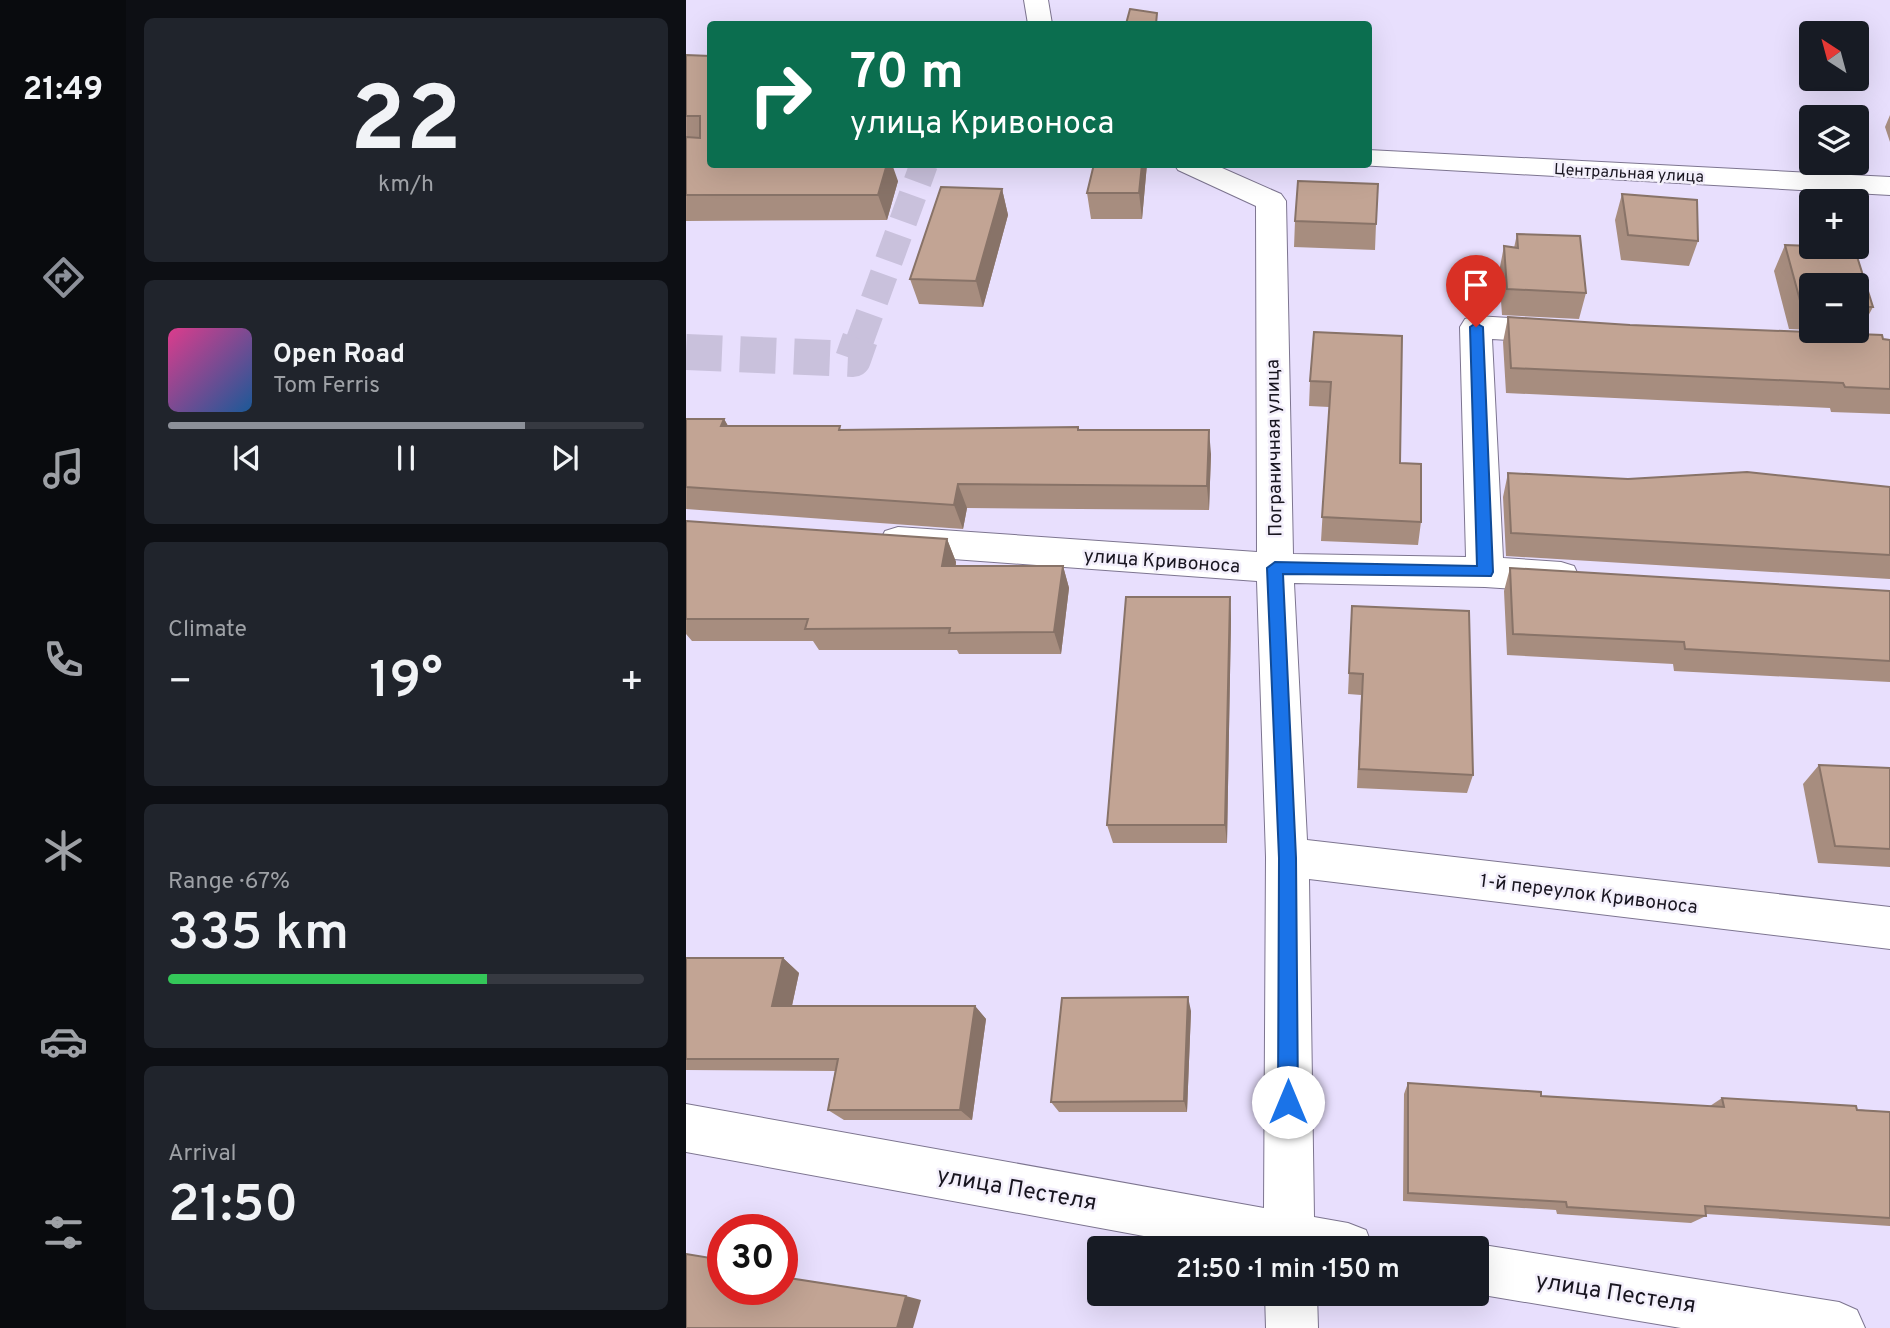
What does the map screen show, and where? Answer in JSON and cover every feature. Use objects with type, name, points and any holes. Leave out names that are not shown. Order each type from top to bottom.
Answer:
[{"type":"street","points":[[1036,0],[1040,21]]},
{"type":"street","name":"Центральная улица","points":[[1372,159],[1890,186]]},
{"type":"street","name":"Пограничная улица","points":[[1197,168],[1271,201],[1275,568],[1287,858],[1289,1236]]},
{"type":"street","points":[[1485,572],[1476,327],[1587,333]]},
{"type":"street","name":"улица Кривоноса","points":[[864,539],[1275,568],[1485,572],[1597,579]]},
{"type":"street","name":"1-й переулок Кривоноса","points":[[1287,858],[1890,928]]},
{"type":"street","name":"улица Пестеля","points":[[686,1128],[1252,1236]]},
{"type":"street","name":"улица Пестеля","points":[[1489,1271],[1839,1328]]},
{"type":"street","points":[[1291,1306],[1292,1328]]},
{"type":"building","points":[[1130,9],[1157,13],[1156,21],[1127,21]]},
{"type":"building","points":[[686,55],[707,56],[707,168],[886,168],[878,195],[686,195],[686,137],[700,138],[700,116],[686,116]]},
{"type":"building","points":[[1093,168],[1142,168],[1139,193],[1087,193]]},
{"type":"building","points":[[1298,181],[1378,184],[1376,224],[1295,221]]},
{"type":"building","points":[[941,187],[1002,189],[976,281],[910,279]]},
{"type":"building","points":[[1622,194],[1697,200],[1698,241],[1628,235]]},
{"type":"building","points":[[1517,234],[1580,236],[1586,293],[1507,289],[1504,246],[1518,248]]},
{"type":"building","points":[[1785,245],[1799,246],[1799,259],[1858,259],[1862,273],[1799,273],[1799,297]]},
{"type":"building","points":[[1508,317],[1799,332],[1799,343],[1869,343],[1869,334],[1882,335],[1883,339],[1890,340],[1890,389],[1845,387],[1843,383],[1511,368]]},
{"type":"building","points":[[1314,332],[1402,336],[1400,463],[1421,464],[1421,522],[1322,517],[1331,382],[1310,381]]},
{"type":"building","points":[[686,419],[724,419],[721,426],[840,426],[839,430],[1078,427],[1078,430],[1209,430],[1207,486],[958,484],[954,505],[686,487]]},
{"type":"building","points":[[1747,472],[1890,487],[1890,555],[1511,533],[1508,473],[1628,479]]},
{"type":"building","points":[[686,521],[947,539],[942,566],[1063,566],[1054,632],[949,633],[950,628],[805,629],[808,619],[686,619]]},
{"type":"building","points":[[1510,568],[1890,591],[1890,661],[1685,649],[1684,642],[1513,634]]},
{"type":"building","points":[[1126,597],[1230,597],[1225,825],[1107,825]]},
{"type":"building","points":[[1352,606],[1469,611],[1473,775],[1359,769],[1363,674],[1349,673]]},
{"type":"building","points":[[1819,765],[1890,768],[1890,849],[1835,846]]},
{"type":"building","points":[[686,958],[783,958],[772,1006],[975,1006],[960,1110],[828,1110],[838,1059],[686,1059]]},
{"type":"building","points":[[1188,997],[1184,1101],[1051,1102],[1062,998]]},
{"type":"building","points":[[1408,1083],[1541,1092],[1541,1096],[1724,1107],[1722,1098],[1856,1106],[1857,1110],[1890,1112],[1890,1218],[1705,1206],[1706,1216],[1567,1207],[1566,1202],[1408,1193]]},
{"type":"building","points":[[686,1254],[707,1257],[707,1305],[798,1305],[798,1279],[906,1296],[897,1328],[686,1328]]},
{"type":"tunnel","points":[[860,340],[923,168]]},
{"type":"tunnel","points":[[686,352],[853,359],[860,339]]},
{"type":"route","points":[[1288,1102],[1287,858],[1275,568],[1485,572],[1476,327]]}]
